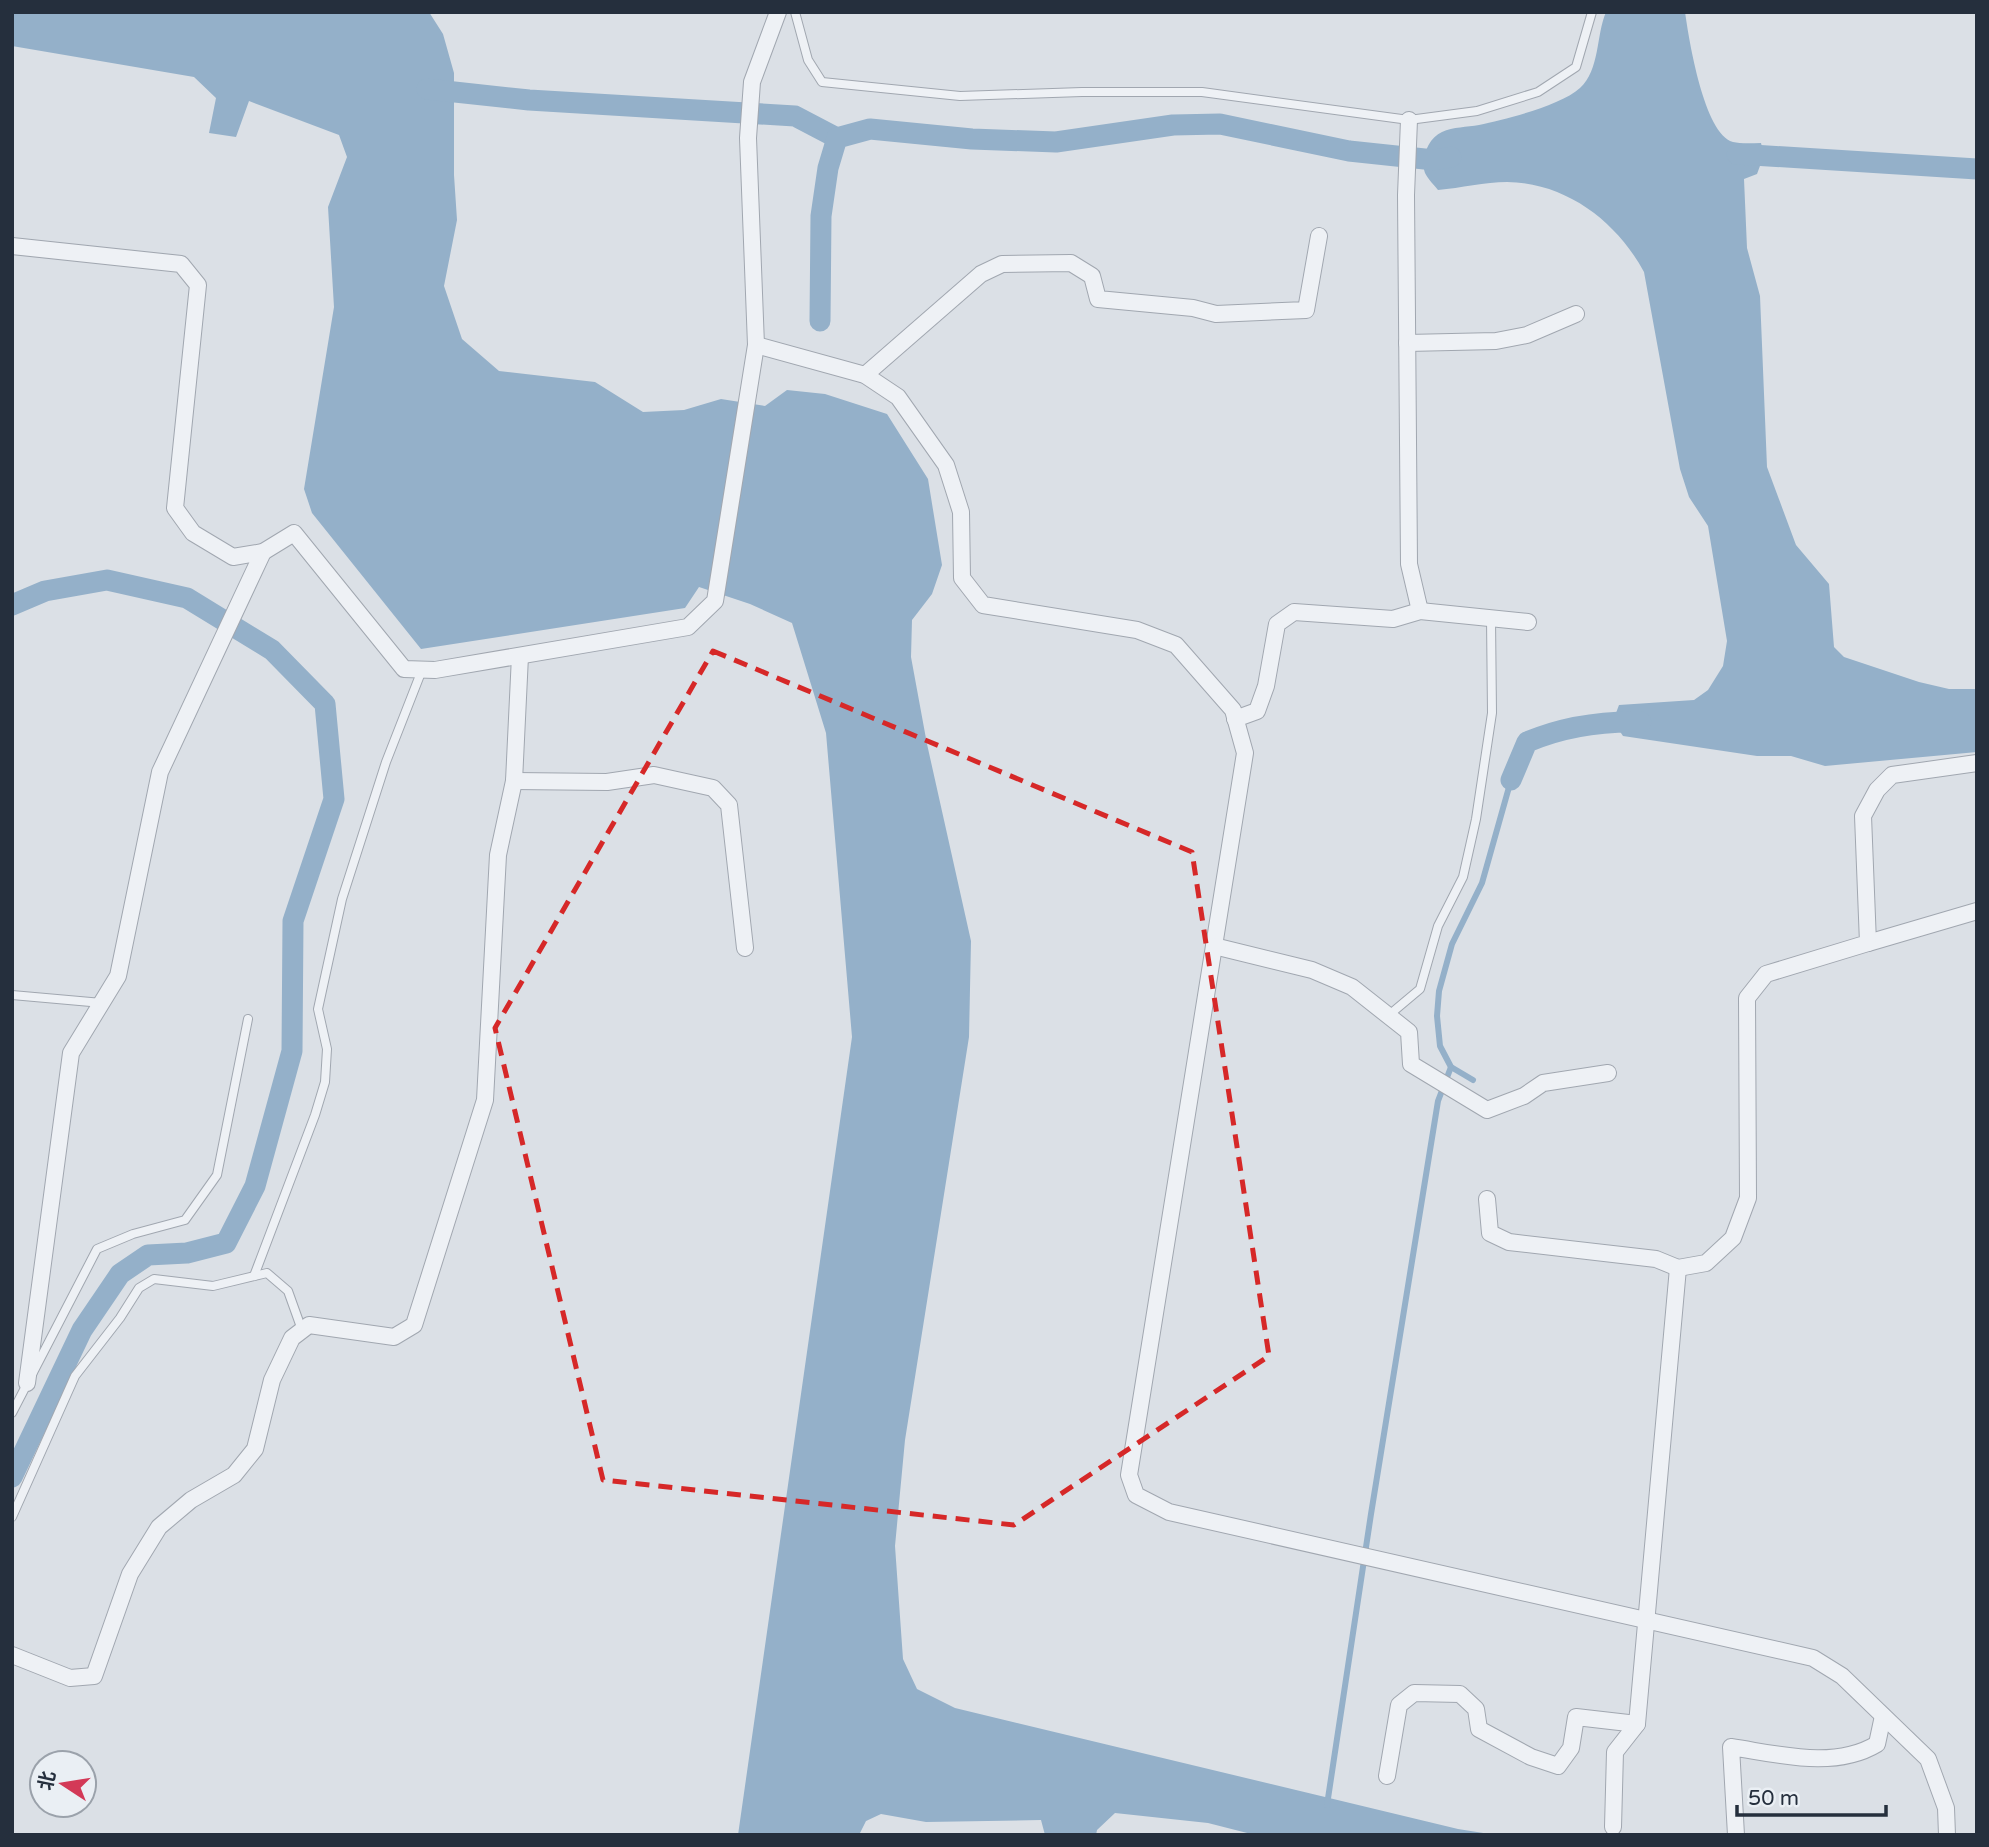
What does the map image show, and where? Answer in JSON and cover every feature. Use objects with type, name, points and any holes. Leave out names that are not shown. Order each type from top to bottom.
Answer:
[{"type":"street","points":[[12,246],[181,264],[198,285],[175,508],[193,533],[233,557],[263,552],[294,533],[404,670],[435,670],[688,627],[715,601],[756,345],[747,138],[752,82],[778,12]]},
{"type":"street","points":[[1409,121],[1406,195],[1409,564],[1420,611]]},
{"type":"street","points":[[865,375],[981,274],[1002,264],[1071,263],[1092,276],[1098,299],[1193,308],[1216,314],[1306,310],[1319,236]]},
{"type":"street","points":[[1406,343],[1496,341],[1527,335],[1576,314]]},
{"type":"street","points":[[756,345],[865,375],[898,397],[946,465],[961,512],[962,578],[983,605],[1137,630],[1176,645],[1233,710],[1236,719],[1245,753],[1129,1475],[1136,1495],[1169,1512],[1813,1658],[1842,1676],[1928,1759],[1946,1808],[1947,1835]]},
{"type":"street","points":[[27,1383],[71,1053],[118,976],[160,772],[263,552]]},
{"type":"street","points":[[1236,719],[1257,711],[1266,686],[1277,624],[1294,612],[1394,619],[1420,611],[1528,622]]},
{"type":"street","points":[[12,1655],[70,1678],[94,1676],[130,1574],[159,1527],[191,1500],[234,1475],[255,1449],[272,1380],[292,1338],[309,1325],[394,1337],[414,1325],[485,1100],[498,855],[514,781],[520,656]]},
{"type":"street","points":[[1868,943],[1863,816],[1877,790],[1892,775],[1977,763]]},
{"type":"street","points":[[514,781],[607,782],[654,775],[713,788],[729,805],[745,948]]},
{"type":"street","points":[[1487,1199],[1490,1233],[1509,1242],[1656,1259],[1678,1268],[1706,1263],[1732,1238],[1748,1198],[1747,998],[1766,974],[1977,911]]},
{"type":"street","points":[[1214,946],[1312,970],[1352,987],[1409,1032],[1411,1064],[1487,1110],[1524,1096],[1543,1083],[1608,1073]]},
{"type":"street","points":[[1613,1827],[1615,1752],[1637,1724],[1678,1268]]},
{"type":"street","points":[[1387,1776],[1399,1705],[1414,1693],[1460,1694],[1476,1709],[1479,1728],[1531,1757],[1558,1766],[1572,1748],[1576,1717],[1637,1724]]},
{"type":"street","points":[[1736,1835],[1731,1747],[1808,1759],[1860,1754],[1877,1744],[1883,1716]]},
{"type":"lane","points":[[795,12],[808,60],[822,82],[960,96],[1202,92],[1409,121],[1477,111],[1538,92],[1576,67],[1592,12]]},
{"type":"lane","points":[[1389,1015],[1420,989],[1438,926],[1463,877],[1476,819],[1492,713],[1491,619]]},
{"type":"lane","points":[[254,1276],[325,1082],[327,1049],[318,1009],[342,899],[386,762],[422,670]]},
{"type":"lane","points":[[12,995],[102,1003]]},
{"type":"lane","points":[[12,1413],[97,1249],[134,1234],[185,1220],[217,1175],[248,1019]]},
{"type":"lane","points":[[12,1517],[75,1376],[120,1318],[139,1288],[154,1279],[213,1286],[267,1273],[288,1291],[302,1330]]},
{"type":"highlighted area","points":[[713,651],[1192,852],[1269,1356],[1014,1525],[603,1480],[495,1028]]},
{"type":"water","points":[[12,12],[429,12],[443,34],[454,73],[457,220],[444,286],[462,339],[499,371],[595,382],[643,412],[684,410],[721,399],[765,406],[787,390],[825,394],[887,414],[928,479],[942,565],[932,594],[912,620],[911,657],[927,744],[971,941],[969,1037],[905,1440],[895,1546],[903,1659],[917,1689],[955,1708],[1458,1829],[1496,1835],[1255,1835],[1208,1823],[1115,1813],[1097,1830],[1096,1835],[1045,1835],[1041,1820],[926,1822],[881,1814],[866,1821],[859,1835],[738,1835],[852,1037],[826,733],[792,623],[750,604],[699,587],[685,608],[421,649],[312,513],[304,489],[334,307],[328,207],[347,157],[339,135],[249,101],[236,137],[209,133],[216,98],[194,77],[12,46]]},
{"type":"water","points":[[1606,12],[1685,12],[1700,85],[1714,122],[1723,135],[1733,142],[1761,143],[1764,155],[1757,174],[1744,179],[1747,248],[1760,296],[1767,467],[1796,545],[1829,584],[1834,647],[1844,657],[1919,682],[1949,689],[1977,689],[1977,752],[1825,766],[1791,756],[1757,756],[1623,736],[1613,721],[1619,705],[1694,700],[1708,690],[1723,666],[1727,641],[1708,526],[1689,497],[1680,469],[1644,272],[1620,237],[1605,222],[1570,198],[1550,189],[1507,182],[1438,190],[1429,180],[1424,167],[1424,155],[1429,144],[1442,132],[1532,111],[1560,101],[1580,88],[1591,72]]},
{"type":"waterway","points":[[427,89],[529,100],[795,116],[837,138]]},
{"type":"waterway","points":[[820,321],[821,216],[828,168],[837,138],[870,129],[972,139],[1056,142],[1173,125],[1220,124],[1349,151],[1434,160],[1451,157]]},
{"type":"waterway","points":[[1737,154],[1977,169]]},
{"type":"waterway","points":[[12,605],[45,591],[107,580],[187,598],[272,650],[325,704],[334,799],[293,921],[292,1051],[255,1186],[226,1243],[187,1253],[148,1255],[120,1274],[82,1330],[12,1477]]},
{"type":"waterway","points":[[1511,780],[1527,742],[1582,726],[1641,722]]},
{"type":"waterway","points":[[1473,1080],[1451,1067],[1440,1046],[1437,1016],[1439,991],[1452,944],[1482,883],[1511,780]]},
{"type":"waterway","points":[[1327,1805],[1438,1101],[1451,1067]]}]
